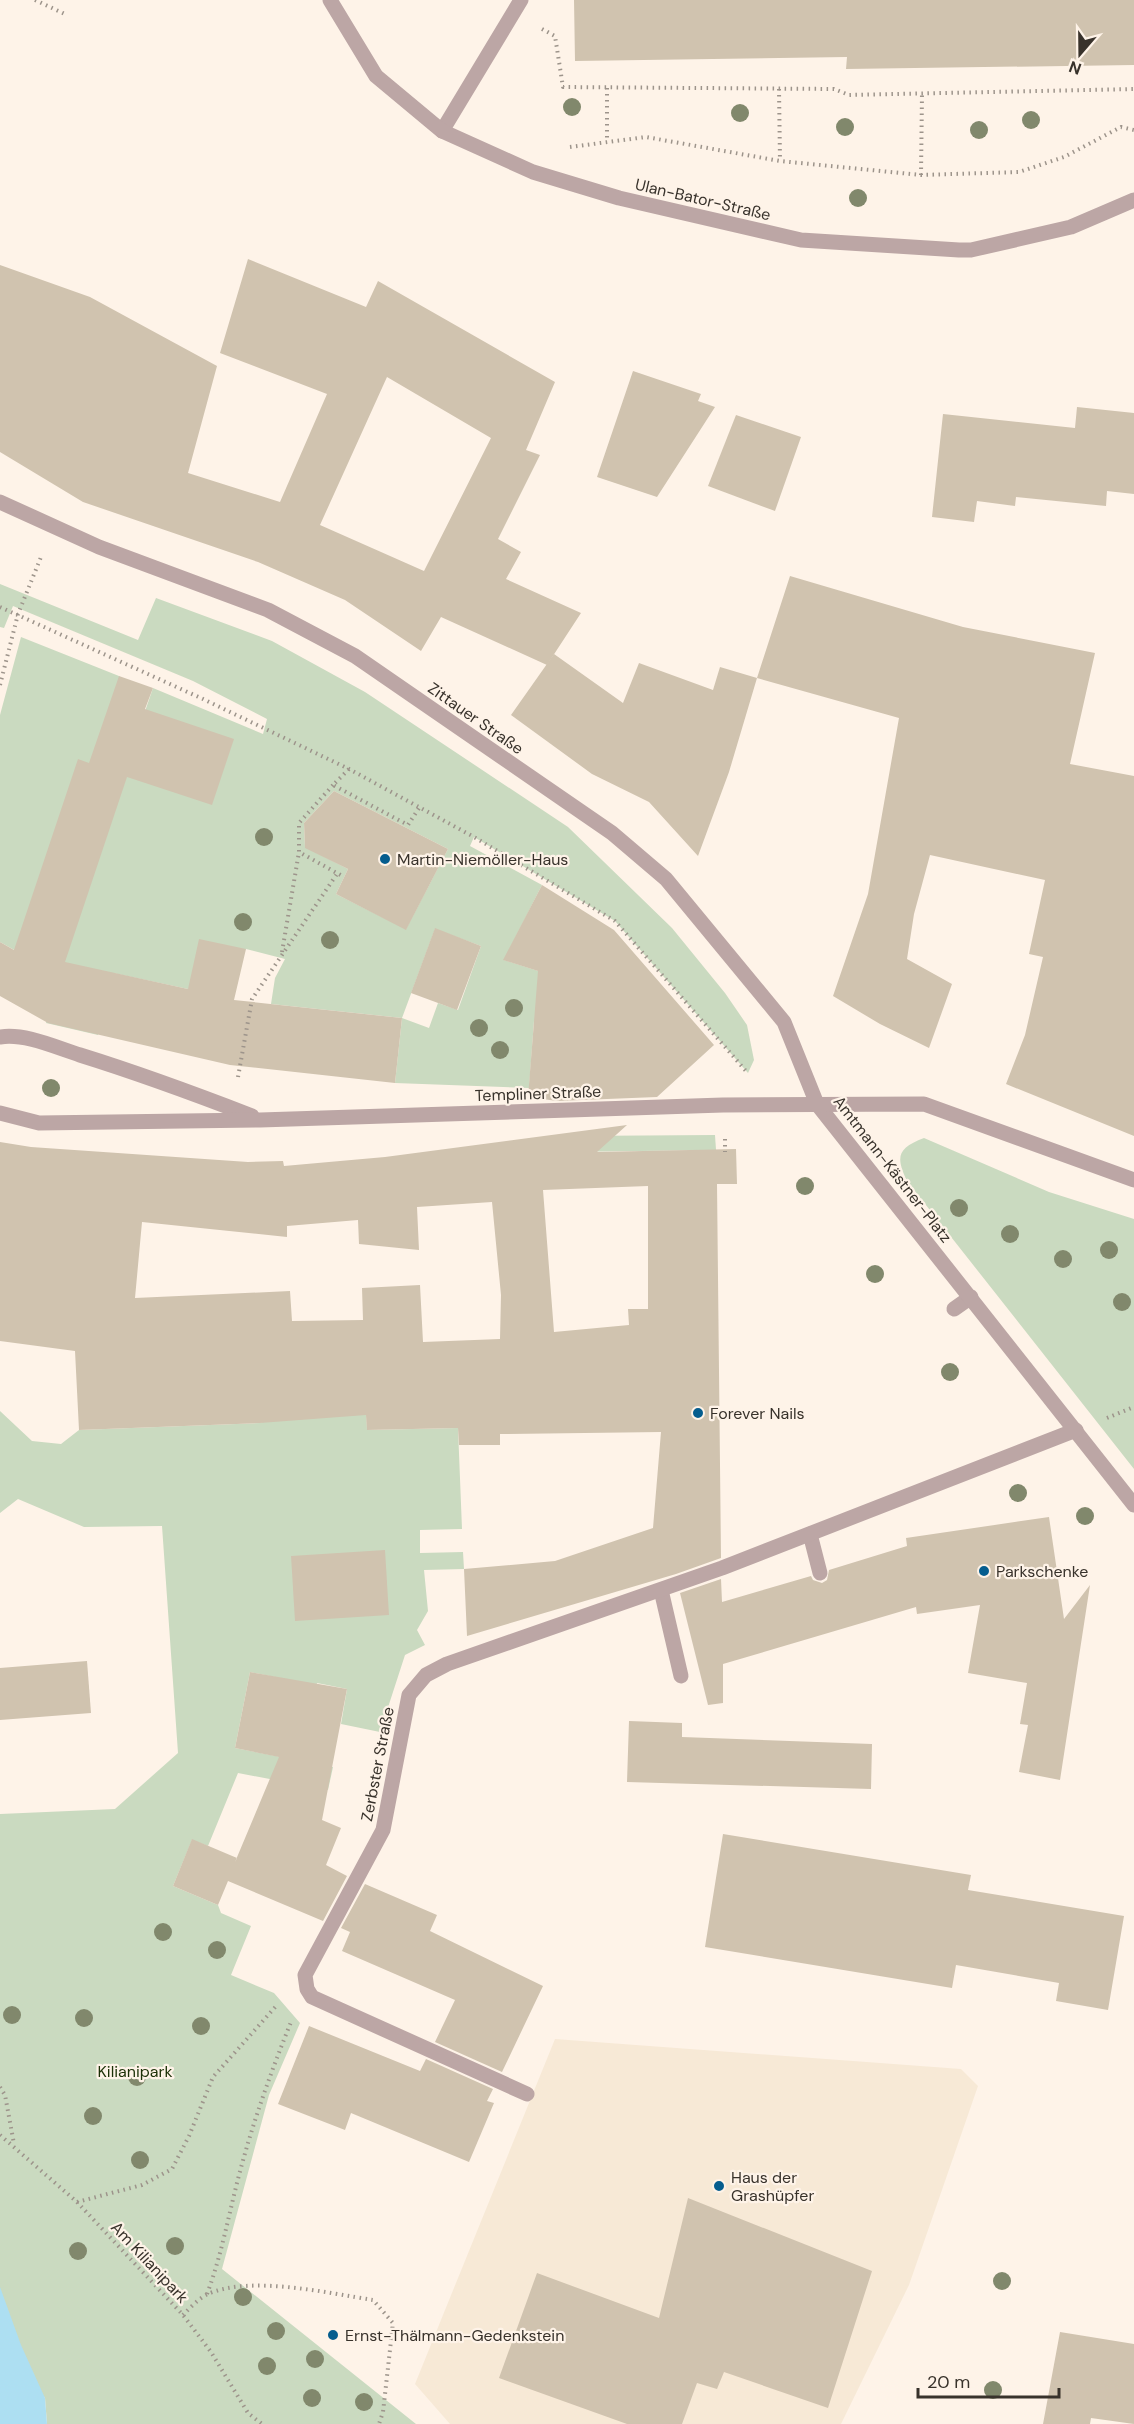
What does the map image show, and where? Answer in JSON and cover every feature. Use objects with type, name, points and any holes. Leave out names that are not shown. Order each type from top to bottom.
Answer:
[{"type":"street","name":"Ulan-Bator-Straße","points":[[330,0],[376,76],[442,131],[533,172],[609,195],[801,240],[970,250],[1071,227],[1134,200]]},
{"type":"street","points":[[442,131],[521,0]]},
{"type":"street","name":"Zittauer Straße","points":[[0,502],[99,547],[268,610],[355,656],[612,833],[666,879],[784,1022],[817,1104]]},
{"type":"street","name":"Templiner Straße","points":[[0,1037],[12,1035],[166,1082],[260,1120]]},
{"type":"street","name":"Templiner Straße","points":[[0,1113],[39,1122],[260,1120],[712,1105],[817,1104]]},
{"type":"street","name":"Amtmann-Kästner-Platz","points":[[817,1104],[924,1104],[1134,1180]]},
{"type":"street","name":"Amtmann-Kästner-Platz","points":[[817,1104],[1134,1505]]},
{"type":"street","points":[[954,1309],[970,1297]]},
{"type":"street","points":[[820,1573],[810,1534],[1076,1430]]},
{"type":"street","name":"Zerbster Straße","points":[[307,1989],[305,1975],[382,1830],[409,1695],[426,1675],[447,1664],[661,1590],[810,1534]]},
{"type":"street","points":[[661,1590],[681,1676]]},
{"type":"street","points":[[307,1989],[312,1997],[527,2094]]},
{"type":"path","points":[[35,0],[67,15]]},
{"type":"path","points":[[512,14],[555,36],[563,87],[834,89],[849,95],[1134,89]]},
{"type":"path","points":[[607,88],[607,142]]},
{"type":"path","points":[[779,89],[780,161]]},
{"type":"path","points":[[921,175],[922,94]]},
{"type":"path","points":[[568,147],[646,137],[780,161],[921,175],[1019,172],[1064,157],[1121,127],[1134,130]]},
{"type":"path","points":[[0,685],[18,614],[53,527]]},
{"type":"path","points":[[0,607],[349,769],[474,837],[615,921],[748,1073]]},
{"type":"path","points":[[282,955],[299,852],[299,823],[349,769]]},
{"type":"path","points":[[333,785],[408,827],[419,808]]},
{"type":"path","points":[[299,852],[345,877]]},
{"type":"path","points":[[238,1078],[252,999],[337,874]]},
{"type":"path","points":[[725,1139],[725,1152]]},
{"type":"path","points":[[77,2202],[142,2185],[172,2169],[189,2136],[213,2077],[276,2005],[307,1989]]},
{"type":"path","points":[[207,2295],[264,2089],[292,2018]]},
{"type":"path","points":[[0,2087],[5,2095],[14,2145]]},
{"type":"path","name":"Am Kilianipark","points":[[0,2135],[77,2202],[183,2315],[211,2352],[248,2413],[262,2424]]},
{"type":"path","points":[[183,2315],[207,2295],[228,2289],[272,2285],[373,2300],[393,2323],[383,2412],[379,2424]]},
{"type":"shaded area","name":"Haus der Grashüpfer","points":[[555,2039],[961,2069],[978,2086],[909,2285],[841,2424],[450,2424],[415,2384]]},
{"type":"green space","points":[[0,584],[138,640],[156,598],[272,641],[365,692],[568,827],[672,928],[725,993],[747,1025],[754,1060],[748,1073],[615,921],[474,837],[470,846],[542,885],[504,960],[579,984],[561,1024],[534,1021],[529,1088],[395,1083],[402,1018],[271,1004],[275,978],[285,959],[246,949],[188,989],[113,973],[98,1035],[46,1023],[59,975],[0,942],[0,715],[21,637],[119,676],[141,723],[153,688],[263,734],[267,719],[193,681],[13,606],[4,628],[0,627]],"holes":[[[334,791],[448,849],[406,929],[336,894],[348,869],[305,847],[304,823]],[[435,929],[481,946],[458,1010],[438,1003],[429,1028],[402,1018]]]},
{"type":"green space","points":[[715,1135],[716,1150],[562,1152],[571,1136]]},
{"type":"green space","points":[[924,1138],[1049,1192],[1134,1219],[1134,1469],[907,1181],[901,1165],[901,1154],[909,1145]]},
{"type":"green space","name":"Kilianipark","points":[[365,1380],[367,1430],[458,1428],[462,1529],[420,1530],[420,1553],[463,1552],[464,1569],[424,1570],[428,1611],[417,1630],[425,1645],[405,1655],[380,1732],[341,1724],[347,1689],[317,1683],[314,1699],[280,1678],[250,1672],[235,1748],[333,1767],[328,1790],[238,1773],[208,1846],[192,1840],[173,1886],[218,1905],[221,1913],[251,1926],[231,1975],[274,1993],[300,2023],[269,2095],[222,2269],[416,2424],[47,2424],[45,2398],[0,2350],[0,1814],[115,1809],[178,1753],[162,1526],[84,1527],[18,1499],[0,1513],[0,1411],[32,1441],[61,1444],[79,1430],[260,1423]]},
{"type":"water","points":[[0,2287],[21,2345],[45,2398],[47,2424],[0,2424]]},
{"type":"building","points":[[574,0],[1134,0],[1134,65],[846,69],[847,57],[575,61]]},
{"type":"building","points":[[248,259],[366,307],[378,281],[555,382],[526,450],[540,455],[498,539],[521,552],[506,579],[581,613],[547,665],[441,617],[421,651],[345,600],[258,562],[83,502],[0,452],[0,265],[90,297],[217,366],[188,473],[280,502],[327,394],[220,353]],"holes":[[[387,377],[491,438],[424,571],[320,525]]]},
{"type":"building","points":[[633,371],[701,394],[698,401],[715,407],[657,497],[597,477]]},
{"type":"building","points":[[1077,407],[1134,413],[1134,494],[1107,491],[1106,506],[1016,497],[1015,506],[977,501],[974,522],[932,517],[943,414],[1075,428]]},
{"type":"building","points":[[736,415],[801,437],[775,511],[708,486]]},
{"type":"building","points":[[790,576],[963,627],[1095,653],[1070,764],[1134,776],[1134,1136],[1006,1084],[1025,1035],[1043,957],[1029,954],[1045,880],[930,855],[914,914],[907,959],[952,984],[929,1048],[880,1024],[833,996],[868,894],[899,718],[757,678]]},
{"type":"building","points":[[554,654],[623,703],[639,663],[713,690],[720,667],[757,678],[729,772],[698,856],[649,802],[592,774],[511,715]]},
{"type":"building","points":[[119,676],[153,688],[145,709],[234,739],[212,805],[127,777],[65,962],[188,989],[199,939],[246,949],[234,1000],[402,1018],[395,1083],[230,1065],[48,1023],[0,996],[0,942],[14,950],[78,759],[89,763]]},
{"type":"building","name":"Martin-Niemöller-Haus","points":[[334,791],[448,849],[406,930],[336,894],[348,869],[305,848],[304,823]]},
{"type":"building","points":[[542,885],[614,930],[714,1045],[657,1097],[557,1101],[528,1097],[538,971],[503,960]]},
{"type":"building","points":[[435,928],[481,946],[457,1010],[411,993]]},
{"type":"building","points":[[627,1125],[597,1152],[736,1149],[737,1184],[717,1184],[721,1558],[676,1574],[467,1636],[464,1569],[555,1561],[653,1528],[661,1432],[500,1434],[500,1445],[459,1445],[458,1428],[367,1430],[366,1415],[260,1423],[79,1430],[75,1351],[0,1341],[0,1142],[31,1147],[248,1162],[283,1161],[284,1166],[385,1157]],"holes":[[[648,1186],[648,1309],[628,1309],[629,1325],[554,1332],[543,1190]],[[492,1202],[501,1295],[500,1339],[423,1342],[420,1285],[362,1288],[363,1320],[292,1321],[290,1291],[135,1298],[142,1222],[287,1237],[287,1226],[358,1220],[359,1244],[419,1250],[417,1207]]]},
{"type":"building","points":[[1049,1517],[1064,1619],[1090,1585],[1060,1780],[1019,1772],[1028,1725],[1020,1724],[1027,1683],[968,1673],[980,1605],[917,1614],[916,1607],[723,1664],[723,1703],[708,1705],[680,1593],[721,1579],[722,1602],[811,1576],[813,1580],[822,1583],[827,1580],[829,1570],[907,1546],[906,1538]]},
{"type":"building","points":[[385,1550],[389,1615],[295,1621],[291,1556]]},
{"type":"building","points":[[87,1661],[91,1713],[0,1720],[0,1668]]},
{"type":"building","points":[[250,1672],[347,1689],[322,1820],[341,1828],[326,1865],[347,1876],[323,1921],[228,1881],[218,1905],[173,1886],[192,1839],[237,1858],[279,1757],[235,1748]]},
{"type":"building","points":[[629,1721],[682,1723],[682,1737],[872,1744],[871,1789],[627,1782]]},
{"type":"building","points":[[723,1834],[971,1875],[968,1890],[1124,1916],[1108,2010],[1056,2001],[1059,1983],[956,1965],[952,1988],[705,1947]]},
{"type":"building","points":[[365,1884],[437,1915],[430,1931],[543,1986],[502,2072],[435,2042],[455,2000],[342,1951],[350,1932],[341,1928]]},
{"type":"building","points":[[309,2026],[420,2071],[426,2059],[493,2089],[487,2101],[494,2103],[469,2162],[351,2113],[345,2130],[278,2104]]},
{"type":"building","points":[[688,2198],[872,2271],[828,2408],[724,2372],[717,2389],[697,2383],[682,2424],[627,2424],[499,2378],[537,2273],[659,2318]]},
{"type":"building","points":[[1060,2332],[1134,2344],[1134,2424],[1091,2418],[1090,2424],[1043,2424]]},
{"type":"place","name":"Martin-Niemöller-Haus","points":[[385,859]]},
{"type":"place","name":"Forever Nails","points":[[698,1413]]},
{"type":"place","name":"Parkschenke","points":[[984,1571]]},
{"type":"place","name":"Haus der Grashüpfer","points":[[719,2186]]},
{"type":"place","name":"Ernst-Thälmann-Gedenkstein","points":[[333,2335]]}]
